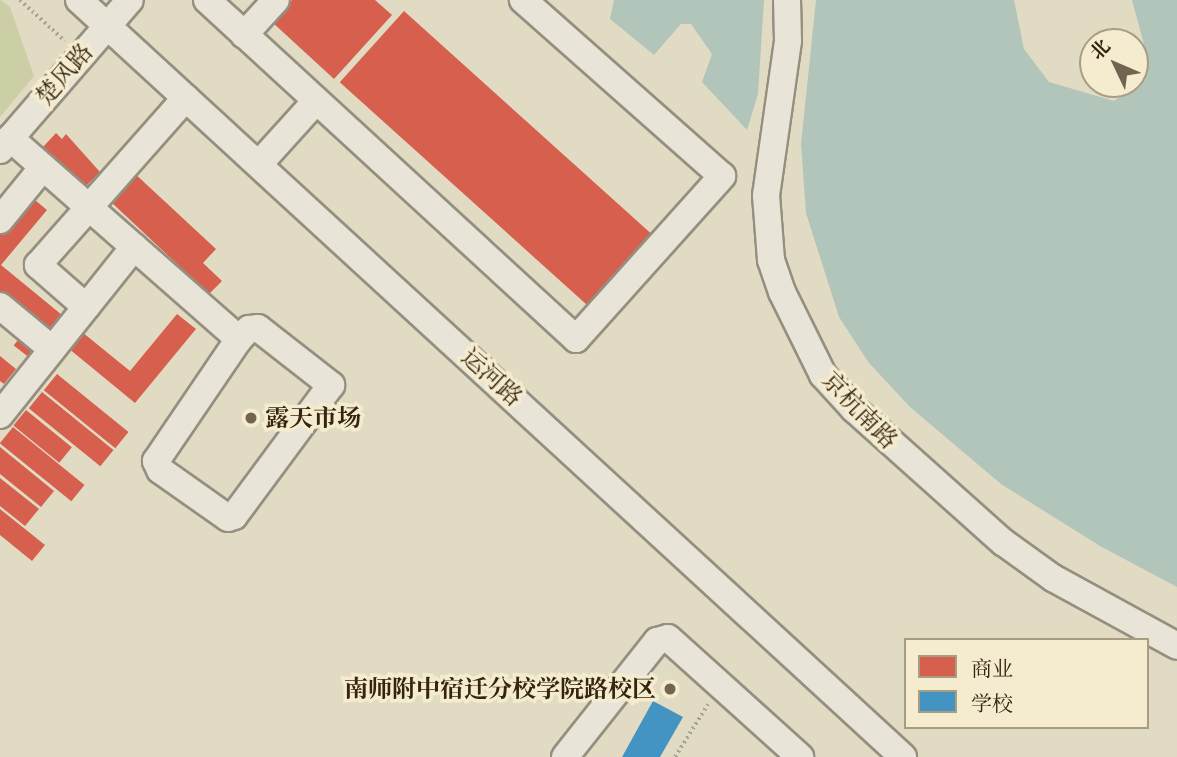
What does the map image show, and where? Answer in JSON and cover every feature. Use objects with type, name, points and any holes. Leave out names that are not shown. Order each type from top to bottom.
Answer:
[{"type":"street","name":"运河路","points":[[79,0],[903,757]]},
{"type":"street","name":"楚风路","points":[[5,144],[130,0]]},
{"type":"street","points":[[207,0],[576,339],[722,176],[523,0]]},
{"type":"street","points":[[244,35],[276,0]]},
{"type":"street","name":"京杭南路","points":[[787,0],[788,41],[766,195],[771,260],[782,292],[823,375],[853,409],[1003,542],[1053,578],[1177,646]]},
{"type":"street","points":[[86,307],[38,265],[186,98]]},
{"type":"street","points":[[259,164],[316,101]]},
{"type":"street","points":[[5,144],[43,167],[239,339]]},
{"type":"street","points":[[0,220],[43,167]]},
{"type":"street","points":[[0,415],[134,247]]},
{"type":"street","points":[[0,306],[52,349]]},
{"type":"street","points":[[249,328],[258,328],[331,385],[234,516],[228,518],[158,468],[156,461],[239,339],[249,328]]},
{"type":"street","points":[[565,757],[657,641],[668,638],[800,757]]},
{"type":"path","points":[[20,0],[80,56]]},
{"type":"path","points":[[675,757],[721,684]]},
{"type":"green space","points":[[0,0],[10,7],[34,76],[0,117]]},
{"type":"shaded area","points":[[614,0],[764,0],[758,94],[747,130],[702,82],[712,54],[691,24],[681,24],[654,55],[610,19]]},
{"type":"shaded area","points":[[816,0],[1014,0],[1024,49],[1049,82],[1079,91],[1079,98],[1104,98],[1114,101],[1118,98],[1149,98],[1149,28],[1140,28],[1132,0],[1177,0],[1177,587],[1100,546],[1001,484],[910,407],[869,363],[839,317],[806,213],[801,144]]},
{"type":"building: 商业","points":[[292,0],[375,0],[392,15],[334,79],[272,22]]},
{"type":"building: 商业","points":[[404,11],[657,239],[593,311],[340,82]]},
{"type":"building: 商业","points":[[56,133],[62,139],[66,134],[100,172],[85,187],[42,148]]},
{"type":"building: 商业","points":[[132,171],[216,249],[203,263],[222,281],[209,294],[111,202],[117,196],[112,192]]},
{"type":"building: 商业","points":[[29,195],[47,210],[1,265],[62,315],[48,332],[0,292],[0,231]]},
{"type":"building: 商业","points":[[177,314],[196,329],[135,403],[68,348],[82,332],[130,371]]},
{"type":"building: 商业","points":[[18,340],[32,351],[28,357],[14,346]]},
{"type":"building: 商业","points":[[0,356],[16,369],[4,384],[0,381]]},
{"type":"building: 商业","points":[[57,374],[128,432],[115,448],[44,390]]},
{"type":"building: 商业","points":[[42,392],[113,450],[100,466],[29,408]]},
{"type":"building: 商业","points":[[26,410],[72,447],[59,463],[13,426]]},
{"type":"building: 商业","points":[[13,427],[84,485],[71,501],[0,443]]},
{"type":"building: 商业","points":[[0,447],[54,491],[41,507],[0,474]]},
{"type":"building: 商业","points":[[0,478],[39,509],[25,526],[0,506]]},
{"type":"building: 商业","points":[[0,509],[45,545],[32,561],[0,535]]},
{"type":"building: 学校","points":[[653,701],[683,717],[660,757],[622,757]]},
{"type":"place","name":"露天市场","points":[[251,418]]},
{"type":"place","name":"南师附中宿迁分校学院路校区","points":[[670,689]]}]
